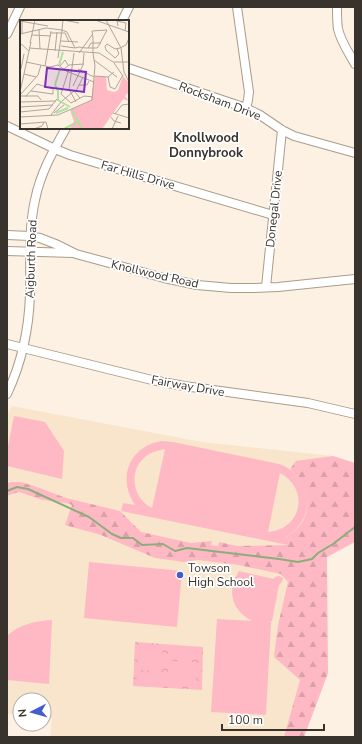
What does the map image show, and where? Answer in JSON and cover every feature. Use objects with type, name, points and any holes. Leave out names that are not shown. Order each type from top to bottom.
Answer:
[{"type":"street","points":[[7,34],[20,7]]},
{"type":"street","points":[[122,20],[129,7]]},
{"type":"street","points":[[237,7],[248,92],[246,108]]},
{"type":"street","points":[[337,7],[338,29],[340,36],[355,64]]},
{"type":"street","name":"Rocksham Drive","points":[[129,68],[246,108],[294,136],[355,153]]},
{"type":"street","name":"Far Hills Drive","points":[[7,126],[54,149],[85,160],[273,214]]},
{"type":"street","name":"Aigburth Road","points":[[7,394],[17,371],[24,348],[28,326],[30,304],[30,236],[37,190],[54,149],[65,129]]},
{"type":"street","name":"Donegal Drive","points":[[266,287],[282,130]]},
{"type":"street","name":"Knollwood Road","points":[[7,235],[40,238],[76,254],[179,282],[208,286],[231,288],[266,287],[355,279]]},
{"type":"street","name":"Knollwood Road","points":[[7,251],[76,254]]},
{"type":"street","name":"Fairway Drive","points":[[7,344],[152,380],[184,386],[308,403],[355,414]]},
{"type":"shaded area","name":"Towson High School","points":[[12,406],[202,442],[333,456],[274,657],[328,673],[304,737],[50,737],[51,732],[52,732],[52,692],[12,692],[12,714],[7,714],[7,496],[19,492],[42,500],[65,502],[7,485],[7,415]]},
{"type":"green space","points":[[14,416],[45,422],[64,451],[62,479],[7,466],[7,451]]},
{"type":"green space","points":[[161,441],[173,442],[279,464],[290,470],[299,478],[305,487],[307,509],[303,519],[296,529],[286,537],[289,538],[288,545],[121,511],[123,503],[135,505],[127,484],[129,465],[141,450],[150,444]],"holes":[[[165,449],[152,508],[140,498],[134,478],[139,464],[146,456]],[[280,473],[289,480],[296,489],[298,507],[295,516],[288,524],[280,529],[268,532]]]},
{"type":"green space","points":[[333,456],[355,463],[355,542],[327,557],[328,673],[304,737],[284,737],[300,680],[274,657],[278,625],[288,582],[281,574],[239,565],[198,560],[184,562],[155,558],[101,535],[65,525],[72,505],[42,500],[19,492],[7,496],[7,483],[21,482],[66,498],[120,511],[141,532],[191,543],[212,541],[211,545],[218,546],[219,542],[237,546],[288,545],[289,538],[286,537],[295,531],[302,523],[308,504],[307,495],[303,486],[298,477],[290,469],[296,461]]},
{"type":"green space","points":[[89,562],[182,571],[177,627],[84,618]]},
{"type":"green space","points":[[239,571],[274,579],[275,577],[279,576],[283,578],[279,585],[272,621],[269,622],[271,622],[266,715],[211,712],[217,619],[252,621],[240,612],[233,600],[233,586]]},
{"type":"green space","points":[[52,620],[49,684],[7,680],[7,636],[22,626],[40,621]]},
{"type":"green space","points":[[135,642],[203,647],[202,690],[133,686]]},
{"type":"green space","points":[[139,645],[163,646],[162,657],[138,656]]},
{"type":"green space","points":[[173,647],[197,648],[197,660],[172,658]]},
{"type":"green space","points":[[138,659],[162,660],[161,671],[137,670]]},
{"type":"green space","points":[[172,661],[196,662],[196,673],[172,672]]},
{"type":"green space","points":[[137,673],[161,674],[161,685],[136,684]]},
{"type":"green space","points":[[172,675],[196,676],[195,687],[171,686]]},
{"type":"waterway","points":[[7,491],[17,487],[28,489],[89,517],[112,534],[121,538],[133,538],[142,545],[163,544],[175,551],[187,548],[298,562],[312,559],[318,553],[333,544],[355,527]]},
{"type":"place","name":"Towson High School","points":[[180,575]]},
{"type":"district","name":"Knollwood Donnybrook","points":[[206,146]]}]
